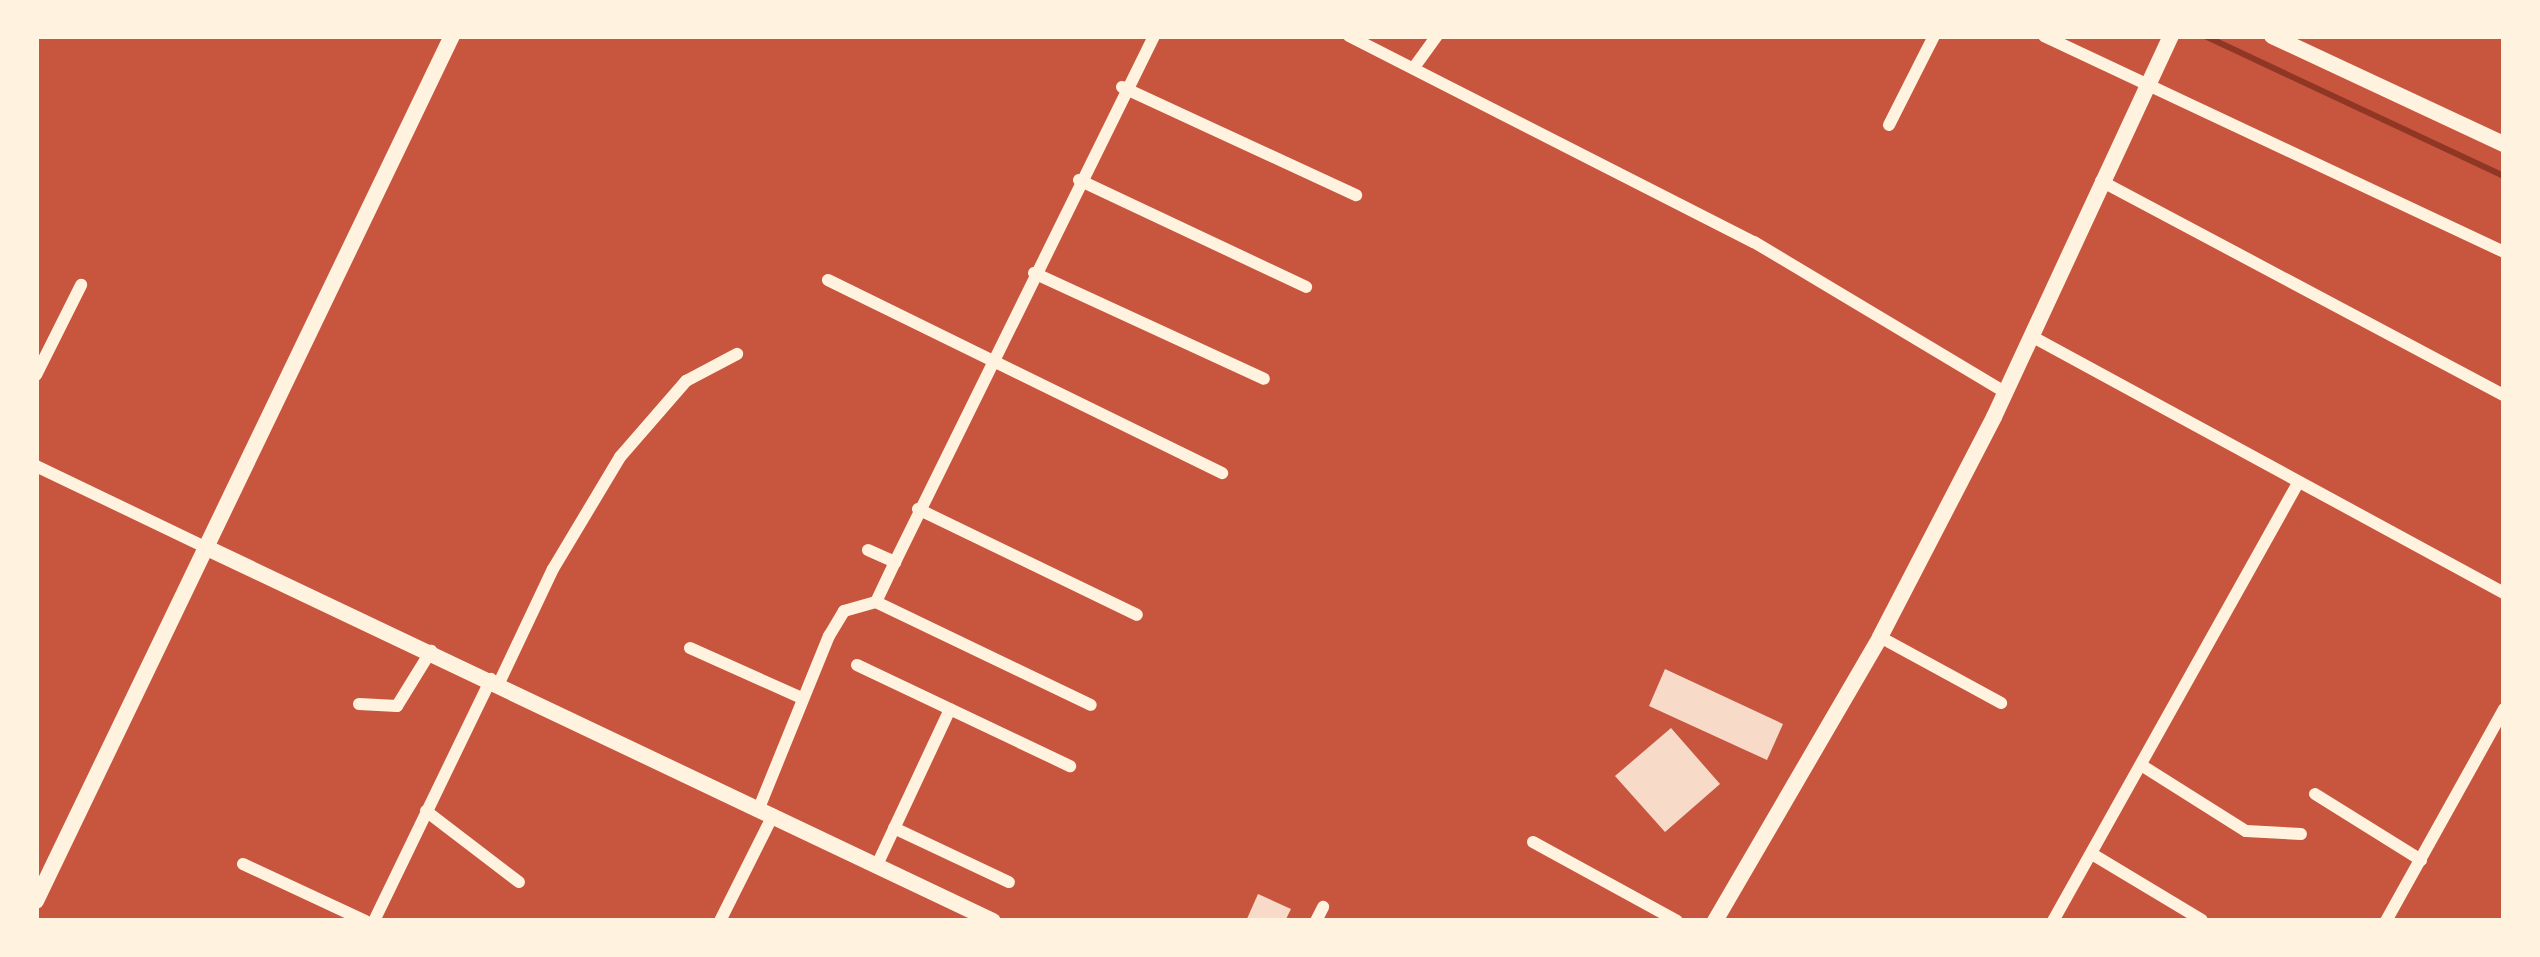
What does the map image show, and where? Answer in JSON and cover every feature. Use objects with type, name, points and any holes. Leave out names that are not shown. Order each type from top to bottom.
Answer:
[{"type":"street","points":[[36,901],[452,36]]},
{"type":"street","points":[[876,602],[1122,88],[1154,36]]},
{"type":"street","points":[[1349,36],[1767,249],[2005,392]]},
{"type":"street","points":[[1414,66],[1437,36]]},
{"type":"street","points":[[1889,125],[1934,36]]},
{"type":"street","points":[[2044,36],[2504,252]]},
{"type":"street","points":[[2272,36],[2504,144]]},
{"type":"street","points":[[1715,921],[1880,638],[2005,392],[2169,40]]},
{"type":"street","points":[[1122,88],[1356,195]]},
{"type":"street","points":[[1078,179],[1306,287]]},
{"type":"street","points":[[2101,181],[2504,395]]},
{"type":"street","points":[[1034,273],[1264,379]]},
{"type":"street","points":[[828,280],[1222,473]]},
{"type":"street","points":[[36,375],[81,285]]},
{"type":"street","points":[[2031,336],[2504,592]]},
{"type":"street","points":[[374,921],[553,569],[620,457],[686,381],[737,355]]},
{"type":"street","points":[[36,466],[993,921]]},
{"type":"street","points":[[2054,921],[2298,483]]},
{"type":"street","points":[[918,509],[1137,615]]},
{"type":"street","points":[[868,550],[895,562]]},
{"type":"street","points":[[720,921],[766,811],[802,698],[844,611],[876,602],[1091,705]]},
{"type":"street","points":[[1880,638],[2001,703]]},
{"type":"street","points":[[689,648],[802,698]]},
{"type":"street","points":[[359,704],[397,706],[431,651]]},
{"type":"street","points":[[857,665],[1070,766]]},
{"type":"street","points":[[877,865],[950,710]]},
{"type":"street","points":[[2386,921],[2504,710]]},
{"type":"street","points":[[2141,765],[2246,832],[2301,834]]},
{"type":"street","points":[[2315,794],[2421,860]]},
{"type":"street","points":[[426,812],[519,881]]},
{"type":"street","points":[[894,828],[1010,882]]},
{"type":"street","points":[[1533,842],[1677,921]]},
{"type":"street","points":[[2092,854],[2202,920]]},
{"type":"street","points":[[243,864],[365,921]]},
{"type":"street","points":[[1316,921],[1324,907]]},
{"type":"building","points":[[1665,669],[1783,724],[1767,760],[1649,706]]},
{"type":"building","points":[[1671,728],[1720,784],[1665,832],[1615,776]]},
{"type":"building","points":[[1258,894],[1291,909],[1285,921],[1246,921]]},
{"type":"waterway","points":[[2205,36],[2504,176]]}]
